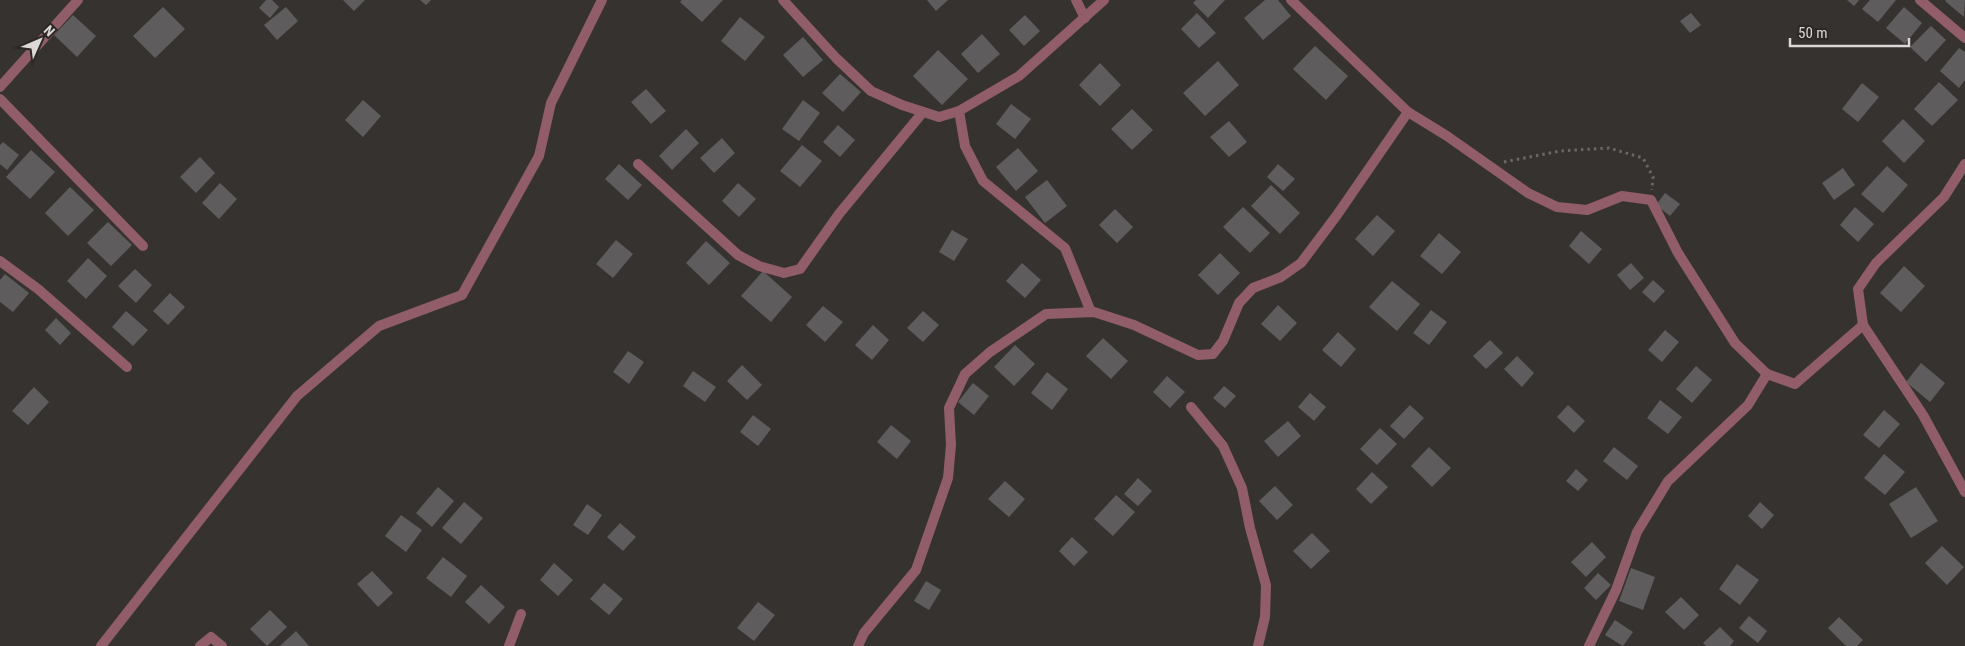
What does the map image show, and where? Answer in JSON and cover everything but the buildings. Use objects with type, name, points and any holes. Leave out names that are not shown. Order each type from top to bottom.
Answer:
[{"type":"street","points":[[0,87],[78,0]]},
{"type":"street","points":[[101,646],[297,396],[379,326],[462,295],[539,156],[551,103],[602,0]]},
{"type":"street","points":[[783,0],[836,58],[871,91],[902,105],[939,117],[959,112],[1018,76],[1104,0]]},
{"type":"street","points":[[1076,0],[1085,18]]},
{"type":"street","points":[[1291,0],[1408,112],[1528,193],[1557,207],[1587,210],[1622,196],[1651,200],[1678,253],[1735,343],[1767,374],[1795,384],[1863,325]]},
{"type":"street","points":[[1920,0],[1965,38]]},
{"type":"street","points":[[0,99],[143,246]]},
{"type":"street","points":[[638,164],[738,255],[759,266],[784,273],[800,269],[838,214],[924,112]]},
{"type":"street","points":[[959,112],[965,146],[983,181],[1065,248],[1091,312]]},
{"type":"street","points":[[858,646],[864,633],[916,570],[948,478],[951,445],[949,408],[965,374],[990,352],[1046,314],[1091,312],[1134,325],[1198,356],[1213,354],[1223,341],[1239,303],[1253,288],[1281,277],[1301,263],[1337,215],[1408,112]]},
{"type":"street","points":[[1965,164],[1944,197],[1876,263],[1858,289],[1863,325],[1923,415],[1965,492]]},
{"type":"street","points":[[0,261],[38,289],[128,367]]},
{"type":"street","points":[[1589,646],[1616,590],[1636,532],[1668,481],[1748,405],[1767,374]]},
{"type":"street","points":[[1191,407],[1223,446],[1242,488],[1250,528],[1266,585],[1265,617],[1258,646]]},
{"type":"street","points":[[509,646],[521,614]]},
{"type":"street","points":[[200,646],[211,636],[222,646]]},
{"type":"path","points":[[1489,165],[1560,151],[1609,148],[1643,158],[1653,177],[1651,200]]}]
